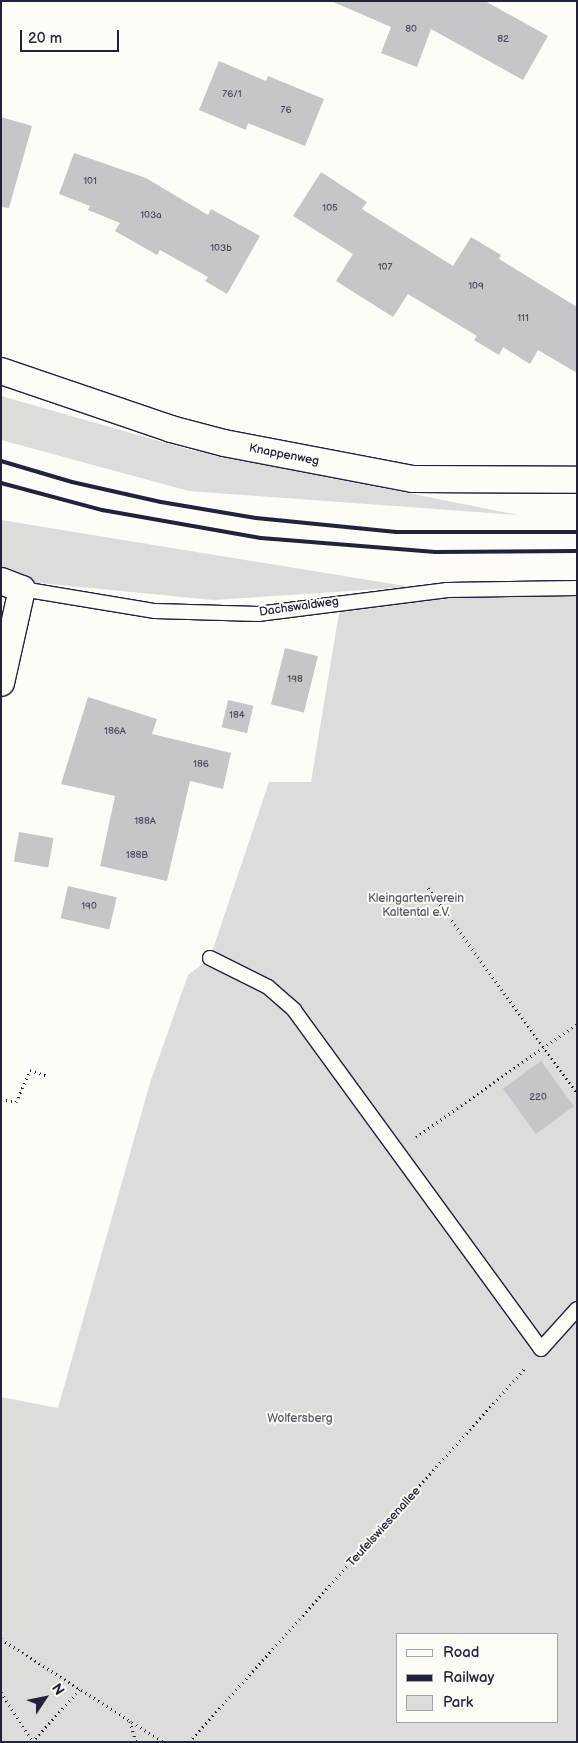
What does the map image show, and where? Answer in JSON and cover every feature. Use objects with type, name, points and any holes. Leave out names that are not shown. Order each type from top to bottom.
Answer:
[{"type":"street","name":"Knappenweg","points":[[1,371],[170,429],[224,443],[413,479],[577,480]]},
{"type":"street","name":"Dachswaldweg","points":[[1,683],[11,585]]},
{"type":"lane","name":"Dachswaldweg","points":[[11,585],[155,611],[258,614],[447,590],[577,588]]},
{"type":"lane","points":[[210,958],[268,987],[294,1010],[541,1349],[577,1309]]},
{"type":"path","points":[[428,888],[577,1093]]},
{"type":"path","points":[[396,1151],[577,1024]]},
{"type":"path","points":[[1,1099],[16,1102],[30,1070],[47,1076]]},
{"type":"path","name":"Teufelswiesenallee","points":[[189,1742],[541,1349]]},
{"type":"path","points":[[1,1638],[163,1742]]},
{"type":"path","points":[[1,1692],[32,1742],[80,1689]]},
{"type":"path","points":[[130,1721],[136,1742]]},
{"type":"green space","points":[[1,396],[187,449],[518,515],[189,491],[1,440]]},
{"type":"green space","points":[[1,520],[411,587],[213,600],[19,581],[1,574]]},
{"type":"green space","name":"Wolfersberg","points":[[447,590],[577,592],[577,1742],[1,1742],[1,1397],[58,1408],[150,1083],[188,975],[210,958],[269,782],[311,782],[341,601]]},
{"type":"building","points":[[331,1],[485,1],[548,36],[523,80],[431,29],[417,67],[381,53],[391,27]]},
{"type":"building","points":[[219,61],[266,81],[268,76],[324,99],[305,146],[248,123],[246,130],[199,110]]},
{"type":"building","points":[[1,117],[32,126],[9,208],[1,207]]},
{"type":"building","points":[[74,153],[146,178],[208,215],[211,209],[260,236],[227,294],[205,281],[208,277],[160,250],[157,255],[115,231],[120,223],[88,210],[90,206],[59,194]]},
{"type":"building","points":[[321,172],[367,202],[362,209],[453,266],[471,237],[501,255],[499,259],[577,307],[577,373],[538,350],[530,364],[503,347],[499,355],[474,340],[477,336],[408,294],[393,317],[336,281],[353,254],[293,216]]},
{"type":"building","points":[[285,648],[318,656],[304,713],[271,704]]},
{"type":"building","points":[[88,697],[157,719],[152,734],[231,753],[223,789],[190,781],[167,881],[100,866],[115,796],[61,784]]},
{"type":"building","points":[[228,700],[253,706],[247,733],[222,727]]},
{"type":"building","points":[[19,832],[53,838],[48,868],[14,862]]},
{"type":"building","points":[[68,886],[117,897],[109,929],[61,918]]},
{"type":"building","points":[[541,1061],[574,1106],[536,1134],[503,1089]]},
{"type":"railway","points":[[1,461],[72,482],[161,502],[256,518],[396,532],[577,532]]},
{"type":"railway","points":[[1,483],[102,510],[261,538],[435,552],[577,551]]},
{"type":"park label","name":"Kleingartenverein Kaltental e.V.","points":[[416,906]]}]
